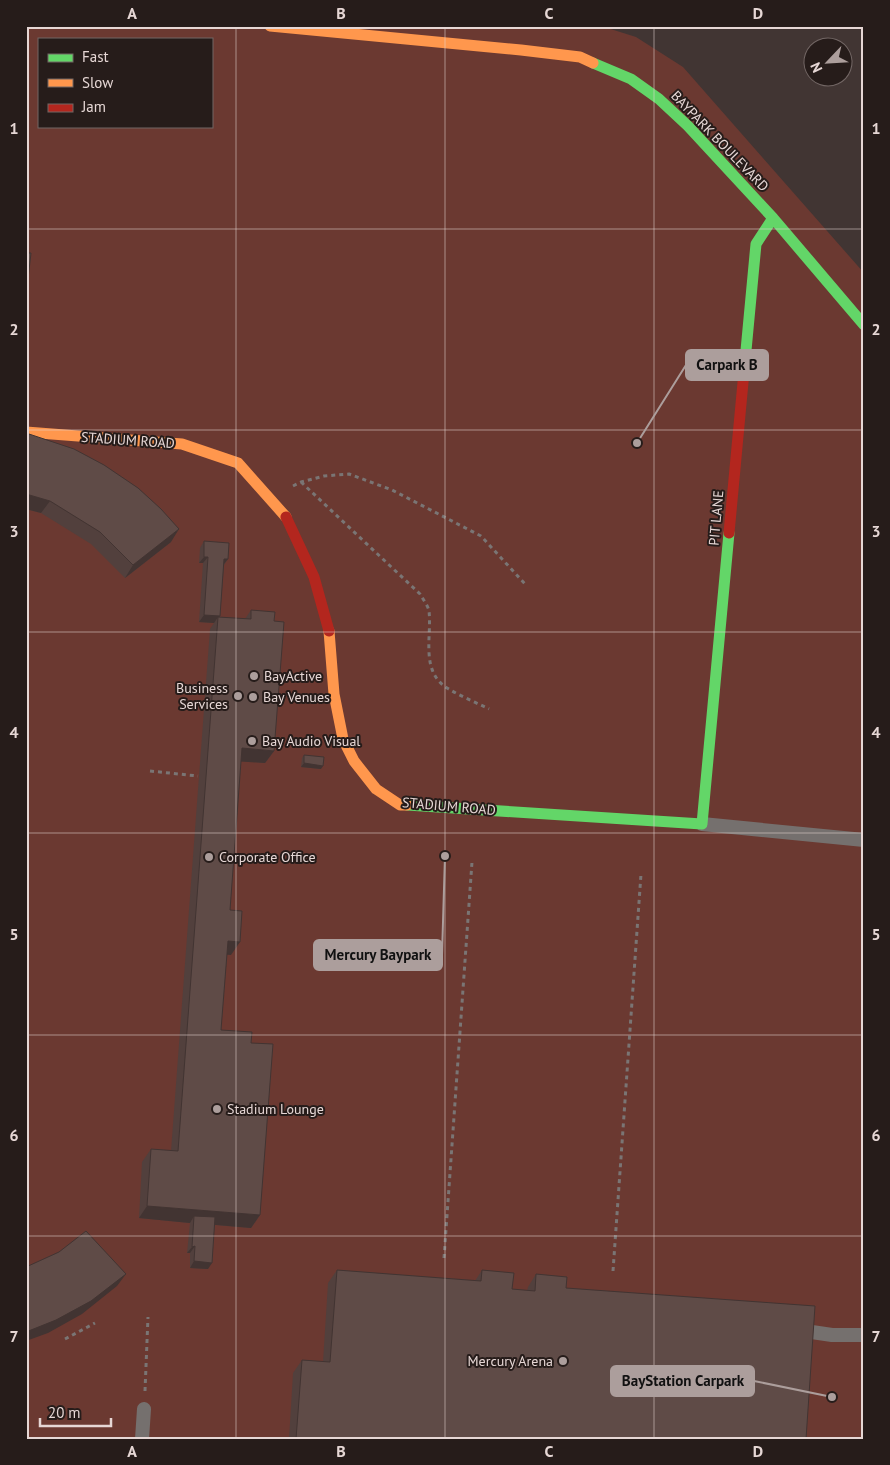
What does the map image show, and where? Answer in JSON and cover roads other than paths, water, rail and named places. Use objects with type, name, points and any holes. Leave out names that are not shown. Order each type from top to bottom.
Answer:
[{"type":"street","name":"BAYPARK BOULEVARD","points":[[270,26],[580,57],[631,79],[658,99],[688,126],[773,218],[864,325]]},
{"type":"street","name":"PIT LANE","points":[[702,824],[756,244],[773,218]]},
{"type":"street","name":"STADIUM ROAD","points":[[26,432],[182,444],[238,463],[286,515],[314,577],[330,636],[334,694],[343,739],[354,762],[376,789],[400,805],[702,824]]},
{"type":"lane","name":"STADIUM ROAD","points":[[702,824],[864,840]]},
{"type":"lane","points":[[805,1332],[832,1335],[864,1335]]},
{"type":"lane","points":[[142,1439],[144,1409]]},
{"type":"place","name":"Carpark B","points":[[637,443]]},
{"type":"place","name":"BayActive","points":[[254,676]]},
{"type":"place","name":"Business Services","points":[[238,696]]},
{"type":"place","name":"Bay Venues","points":[[253,697]]},
{"type":"place","name":"Bay Audio Visual","points":[[252,741]]},
{"type":"place","name":"Mercury Baypark","points":[[445,856]]},
{"type":"place","name":"Corporate Office","points":[[209,857]]},
{"type":"place","name":"Stadium Lounge","points":[[217,1109]]},
{"type":"place","name":"Mercury Arena","points":[[563,1361]]},
{"type":"place","name":"BayStation Carpark","points":[[832,1397]]}]
